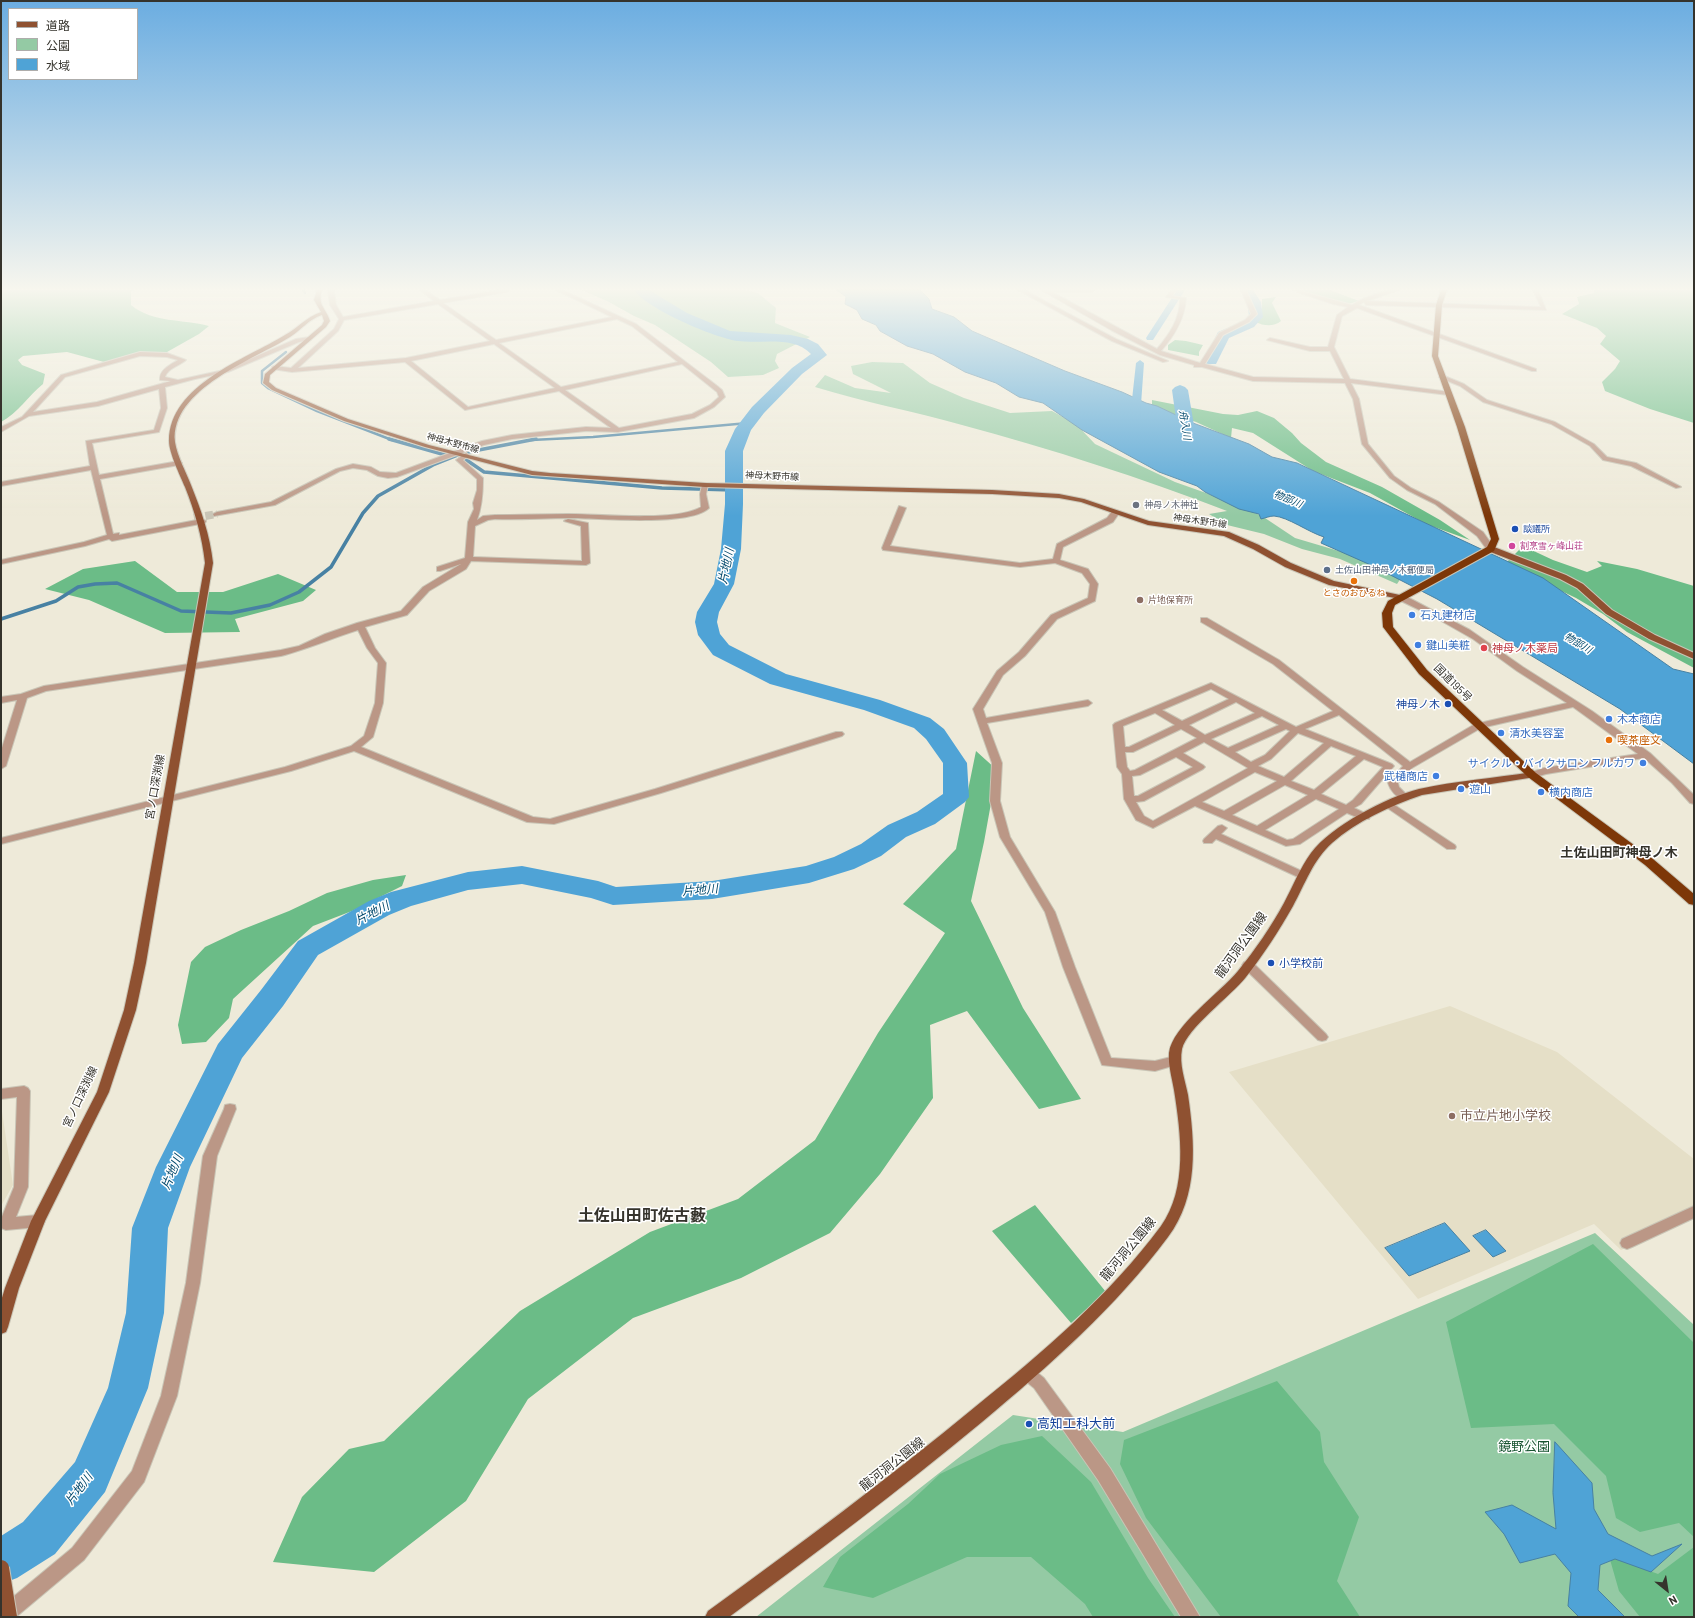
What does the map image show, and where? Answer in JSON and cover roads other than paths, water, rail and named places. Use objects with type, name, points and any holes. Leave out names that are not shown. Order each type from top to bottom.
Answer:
[{"type":"highway","points":[[1438,366],[1461,427],[1492,526],[1495,539],[1487,551]]},
{"type":"highway","name":"国道195号","points":[[1487,551],[1391,603],[1386,613],[1388,628],[1413,657],[1423,672],[1532,776],[1649,862],[1694,901]]},
{"type":"main road","name":"宮ノ口深渕線","points":[[1,1327],[12,1288],[38,1221],[102,1092],[125,1024],[140,963],[209,563],[208,544],[202,521],[179,463],[172,442],[171,431],[177,414],[198,389],[236,366]]},
{"type":"main road","name":"神母木野市線","points":[[277,366],[266,378],[266,383],[274,389],[360,425],[427,446],[532,472],[550,475],[706,488],[753,485],[1059,496],[1094,504],[1162,526],[1226,534],[1256,547],[1288,565],[1332,583],[1360,590],[1404,595]]},
{"type":"main road","points":[[1487,551],[1563,576],[1580,586],[1609,612],[1652,637],[1694,656]]},
{"type":"main road","name":"龍河洞公園線","points":[[714,1617],[905,1475],[1028,1374],[1113,1292],[1167,1230],[1179,1205],[1187,1156],[1186,1131],[1175,1061],[1177,1045],[1188,1028],[1229,990],[1248,965],[1286,908],[1302,875],[1316,854],[1329,840],[1365,817],[1404,797],[1420,792],[1532,776]]},
{"type":"main road","points":[[1,1568],[9,1617]]},
{"type":"street","points":[[1,430],[18,422],[63,376],[98,366]]},
{"type":"street","points":[[174,366],[166,371],[162,376],[162,380],[183,380]]},
{"type":"street","points":[[26,415],[98,404],[183,380],[226,371],[239,366]]},
{"type":"street","points":[[292,370],[297,366]]},
{"type":"street","points":[[274,368],[292,370],[343,366]]},
{"type":"street","points":[[413,366],[467,409],[668,366]]},
{"type":"street","points":[[528,366],[618,430]]},
{"type":"street","points":[[216,514],[273,504],[338,470],[353,466],[363,466],[378,474],[388,476],[397,475],[443,457],[460,455],[482,443],[512,437],[586,429],[618,430],[694,416],[712,406],[722,397],[720,391],[688,366]]},
{"type":"street","points":[[1180,366],[1185,367],[1198,366]]},
{"type":"street","points":[[1204,366],[1253,379],[1348,381],[1448,393]]},
{"type":"street","points":[[1340,366],[1356,399],[1365,444],[1392,477],[1409,489],[1437,503],[1480,534],[1487,551]]},
{"type":"street","points":[[1521,366],[1534,370]]},
{"type":"street","points":[[1442,377],[1462,385],[1485,401],[1553,422],[1592,445],[1605,459],[1615,459],[1632,465],[1678,487]]},
{"type":"street","points":[[110,536],[88,442],[157,431],[164,408],[162,387]]},
{"type":"street","points":[[1,700],[44,690],[288,652],[360,625],[404,613],[426,589],[463,567],[469,559],[472,525],[477,508],[480,478],[460,455]]},
{"type":"street","points":[[96,478],[179,463]]},
{"type":"street","points":[[1,484],[93,468]]},
{"type":"street","points":[[472,525],[486,518],[639,518],[689,515],[703,511],[705,508],[706,488]]},
{"type":"street","points":[[477,508],[506,519]]},
{"type":"street","points":[[902,508],[886,548],[1020,565],[1056,561],[1084,572],[1094,584],[1092,599],[1054,617],[1022,654],[1000,673],[978,709],[997,763],[995,801],[1005,837],[1050,912],[1069,967],[1106,1062],[1155,1066],[1175,1061]]},
{"type":"street","points":[[1056,561],[1060,546],[1110,520],[1112,511]]},
{"type":"street","points":[[440,569],[456,565],[469,559],[586,563],[585,525],[544,517]]},
{"type":"street","points":[[1,562],[79,546],[110,536],[194,518]]},
{"type":"street","points":[[110,536],[112,538],[202,521]]},
{"type":"street","points":[[1404,595],[1476,637],[1508,661],[1575,704],[1647,755],[1674,778],[1694,801]]},
{"type":"street","points":[[1204,620],[1276,662],[1409,766]]},
{"type":"street","points":[[1,841],[288,769],[354,748],[368,736],[379,704],[382,663],[371,648],[360,625]]},
{"type":"street","points":[[1195,802],[1286,844],[1296,842],[1348,809],[1357,802],[1389,766],[1292,728],[1211,686],[1118,725],[1122,767],[1127,774],[1129,799],[1140,818],[1153,825],[1195,802],[1268,757],[1292,728]]},
{"type":"street","points":[[1,766],[23,696]]},
{"type":"street","points":[[1120,749],[1130,750],[1236,699]]},
{"type":"street","points":[[982,721],[1088,703]]},
{"type":"street","points":[[1404,797],[1394,788],[1393,783],[1409,766],[1478,726],[1575,704]]},
{"type":"street","points":[[1156,710],[1253,767],[1365,817]]},
{"type":"street","points":[[1127,774],[1137,774],[1205,738],[1262,712]]},
{"type":"street","points":[[1227,752],[1339,712]]},
{"type":"street","points":[[354,748],[531,820],[550,822],[658,791],[839,734]]},
{"type":"street","points":[[1225,815],[1285,781],[1330,742]]},
{"type":"street","points":[[1129,799],[1140,799],[1200,767],[1176,753]]},
{"type":"street","points":[[1532,776],[1544,771],[1647,755]]},
{"type":"street","points":[[1257,830],[1315,794],[1362,756]]},
{"type":"street","points":[[1390,804],[1451,847]]},
{"type":"street","points":[[1215,834],[1302,875]]},
{"type":"street","points":[[1248,965],[1322,1037]]},
{"type":"street","points":[[1,1094],[24,1091],[21,1187],[4,1228]]},
{"type":"street","points":[[2,1617],[78,1554],[138,1476],[168,1396],[193,1284],[210,1156],[230,1109]]},
{"type":"street","points":[[1627,1243],[1694,1212]]},
{"type":"street","points":[[4,1228],[38,1221]]},
{"type":"street","points":[[1028,1374],[1040,1383],[1104,1474],[1191,1617]]},
{"type":"water","name":"物部川","points":[[953,366],[1052,366],[1122,392],[1193,423],[1249,444],[1272,457],[1297,463],[1543,578],[1673,669],[1694,674],[1694,764],[1620,709],[1437,599],[1373,566],[1321,543],[1324,537],[1280,517],[1272,516],[1261,519],[1259,514],[1239,509],[1205,492],[1197,486],[1159,472],[1082,430],[1043,403],[1019,397],[996,383],[965,372]]},
{"type":"water","points":[[1445,1223],[1470,1251],[1409,1276],[1385,1248]]},
{"type":"water","points":[[1486,1230],[1506,1251],[1493,1257],[1473,1236]]},
{"type":"water","points":[[1555,1442],[1592,1483],[1594,1509],[1608,1534],[1652,1556],[1682,1544],[1651,1572],[1615,1559],[1600,1565],[1598,1590],[1625,1617],[1579,1617],[1568,1606],[1571,1573],[1555,1554],[1520,1563],[1504,1534],[1485,1512],[1512,1505],[1556,1529],[1553,1493]]},
{"type":"waterway","points":[[269,366],[262,371],[262,383],[268,388],[317,411],[391,439]]},
{"type":"waterway","name":"片地川","points":[[1,1562],[39,1538],[90,1477],[128,1388],[145,1313],[150,1228],[173,1167],[229,1052],[272,998],[308,948],[379,908],[401,899],[468,881],[522,875],[598,890],[613,896],[712,890],[809,874],[844,863],[871,850],[897,831],[926,818],[956,797],[955,763],[935,734],[922,723],[872,705],[778,679],[721,650],[709,635],[706,622],[708,612],[724,584],[731,549],[734,504],[734,451],[743,429],[758,410],[797,371],[805,366]]},
{"type":"waterway","points":[[1135,418],[1140,366]]},
{"type":"waterway","name":"舟入川","points":[[1180,390],[1190,455]]},
{"type":"waterway","points":[[531,440],[593,437],[748,423]]},
{"type":"waterway","points":[[391,439],[449,456]]},
{"type":"waterway","points":[[1,619],[56,601],[78,587],[95,584],[117,583],[181,611],[231,613],[270,605],[299,592],[331,567],[363,513],[378,496],[433,465],[463,453],[536,439]]},
{"type":"waterway","points":[[460,458],[465,459],[484,472],[662,488],[733,490]]},
{"type":"tunnel","points":[[194,518],[217,514]]},
{"type":"place","name":"神母ノ木神社","points":[[1136,505]]},
{"type":"place","name":"談議所","points":[[1515,529]]},
{"type":"place","name":"割烹雪ヶ峰山荘","points":[[1512,546]]},
{"type":"place","name":"土佐山田神母ノ木郵便局","points":[[1327,570]]},
{"type":"place","name":"とさのおひるね","points":[[1354,581]]},
{"type":"place","name":"片地保育所","points":[[1140,600]]},
{"type":"place","name":"石丸建材店","points":[[1412,615]]},
{"type":"place","name":"鍵山美粧","points":[[1418,645]]},
{"type":"place","name":"神母ノ木薬局","points":[[1484,648]]},
{"type":"place","name":"神母ノ木","points":[[1448,704]]},
{"type":"place","name":"木本商店","points":[[1609,719]]},
{"type":"place","name":"清水美容室","points":[[1501,733]]},
{"type":"place","name":"喫茶座文","points":[[1609,740]]},
{"type":"place","name":"サイクル・バイクサロン フルカワ","points":[[1643,763]]},
{"type":"place","name":"武樋商店","points":[[1436,776]]},
{"type":"place","name":"遊山","points":[[1461,789]]},
{"type":"place","name":"横内商店","points":[[1541,792]]},
{"type":"place","name":"小学校前","points":[[1271,963]]},
{"type":"place","name":"市立片地小学校","points":[[1452,1116]]},
{"type":"place","name":"高知工科大前","points":[[1029,1424]]},
{"type":"district","name":"土佐山田町神母ノ木","points":[[1619,853]]},
{"type":"district","name":"土佐山田町佐古藪","points":[[642,1216]]},
{"type":"park label","name":"鏡野公園","points":[[1524,1447]]}]
